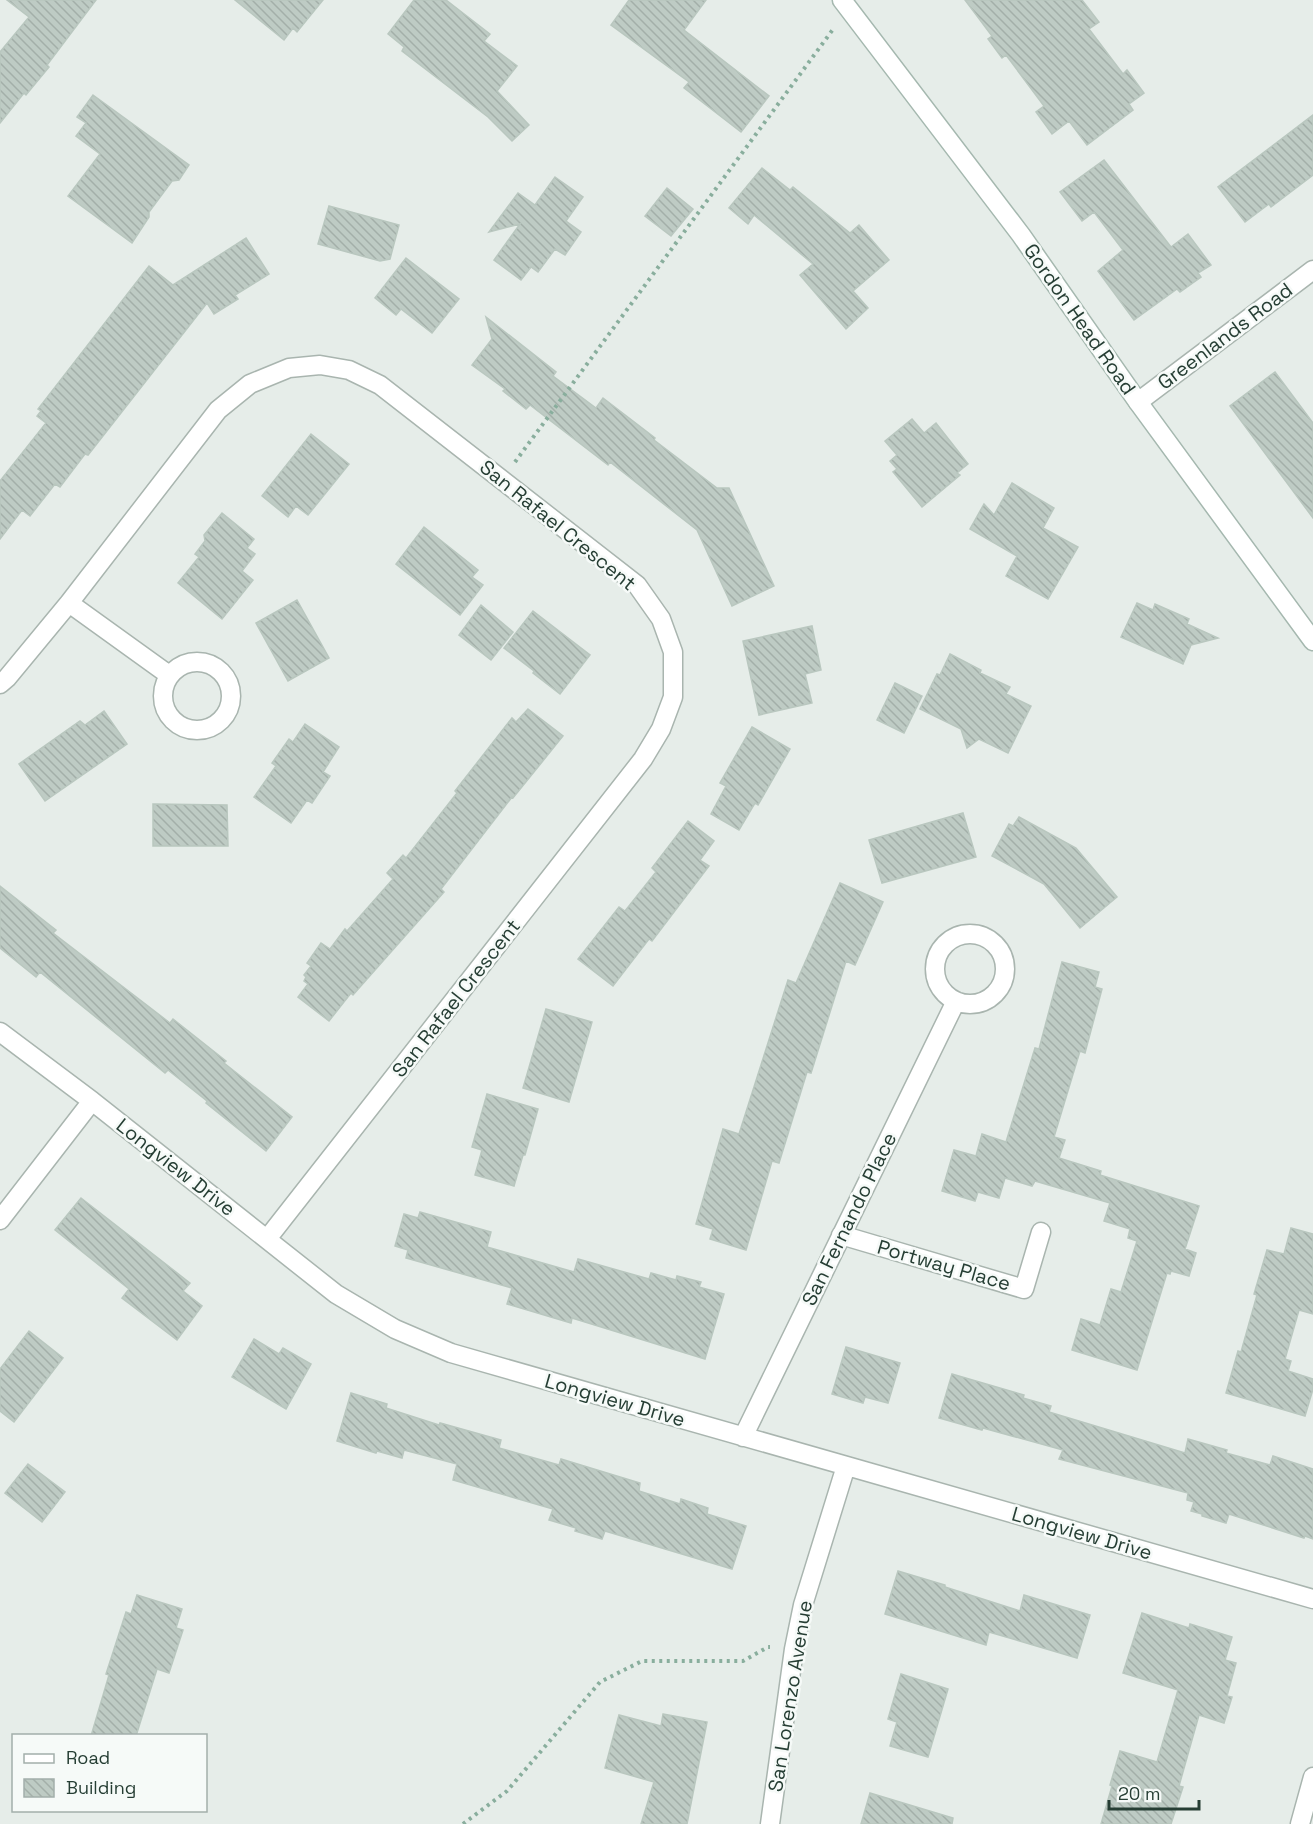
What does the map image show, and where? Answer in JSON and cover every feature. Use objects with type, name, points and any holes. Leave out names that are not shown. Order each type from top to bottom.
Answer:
[{"type":"street","name":"Gordon Head Road","points":[[845,4],[1021,234],[1138,402],[1313,641]]},
{"type":"street","name":"Greenlands Road","points":[[1138,402],[1313,270]]},
{"type":"street","name":"San Rafael Crescent","points":[[0,684],[69,603],[218,410],[250,384],[289,369],[320,365],[349,370],[380,385],[637,585],[662,619],[673,652],[673,697],[662,729],[643,759],[267,1239]]},
{"type":"street","points":[[69,603],[169,675]]},
{"type":"street","name":"San Fernando Place","points":[[743,1437],[956,1001]]},
{"type":"street","name":"Longview Drive","points":[[0,1032],[92,1101],[336,1294],[395,1329],[451,1353],[1313,1599]]},
{"type":"street","points":[[0,1220],[92,1101]]},
{"type":"street","name":"Portway Place","points":[[841,1235],[1024,1289],[1041,1232]]},
{"type":"street","name":"San Lorenzo Avenue","points":[[770,1824],[794,1649],[803,1605],[846,1466]]},
{"type":"street","points":[[1300,1824],[1313,1778]]},
{"type":"path","points":[[502,479],[845,4]]},
{"type":"path","points":[[463,1824],[507,1791],[600,1682],[642,1661],[743,1661],[768,1647],[794,1649]]},
{"type":"building","points":[[7,0],[96,0],[47,65],[49,67],[0,123],[0,52],[29,17]]},
{"type":"building","points":[[235,0],[323,0],[297,32],[293,28],[284,40]]},
{"type":"building","points":[[414,0],[446,0],[490,34],[484,41],[517,66],[497,91],[529,125],[512,141],[488,117],[402,51],[404,47],[388,34]]},
{"type":"building","points":[[629,0],[706,0],[684,30],[769,96],[741,132],[684,88],[689,82],[611,25]]},
{"type":"building","points":[[965,0],[1082,0],[1099,22],[1089,29],[1123,74],[1127,70],[1144,93],[1129,104],[1133,110],[1087,145],[1069,121],[1052,134],[1036,112],[1044,106],[1006,55],[1002,58],[988,39],[992,36]]},
{"type":"building","points":[[93,95],[189,165],[179,180],[172,181],[149,212],[149,217],[132,243],[68,196],[100,154],[76,136],[86,123],[77,117]]},
{"type":"building","points":[[1313,115],[1313,175],[1271,207],[1269,204],[1245,222],[1218,187]]},
{"type":"building","points":[[1104,160],[1171,247],[1188,234],[1211,265],[1198,273],[1201,277],[1180,292],[1177,289],[1134,320],[1098,271],[1123,250],[1094,212],[1082,221],[1060,192]]},
{"type":"building","points":[[762,168],[790,190],[793,187],[850,233],[859,225],[889,260],[853,291],[868,308],[846,329],[800,275],[813,264],[754,215],[748,224],[729,208]]},
{"type":"building","points":[[555,177],[583,197],[566,221],[581,232],[565,255],[555,249],[538,272],[531,267],[521,280],[494,260],[520,224],[489,232],[518,193],[535,205]]},
{"type":"building","points":[[667,188],[693,209],[671,236],[645,216]]},
{"type":"building","points":[[329,206],[399,225],[390,259],[380,261],[318,244]]},
{"type":"building","points":[[246,238],[269,274],[235,295],[238,299],[214,314],[207,303],[88,455],[85,454],[60,487],[55,484],[30,516],[22,510],[0,539],[0,481],[46,423],[37,416],[41,411],[38,409],[149,266],[173,285]]},
{"type":"building","points":[[406,258],[459,299],[432,333],[401,309],[396,315],[375,298]]},
{"type":"building","points":[[486,317],[556,372],[553,376],[596,408],[603,398],[717,488],[729,488],[774,586],[732,606],[697,530],[610,462],[608,465],[530,405],[526,409],[503,391],[505,389],[472,365],[492,339]]},
{"type":"building","points":[[1275,372],[1313,423],[1313,518],[1230,406]]},
{"type":"building","points":[[912,419],[924,433],[936,423],[968,464],[957,473],[960,475],[922,507],[893,472],[897,469],[890,461],[897,455],[885,441]]},
{"type":"building","points":[[311,434],[349,464],[308,515],[296,506],[288,517],[262,496]]},
{"type":"building","points":[[1012,483],[1054,508],[1043,528],[1078,547],[1048,599],[1006,576],[1017,556],[970,529],[984,504],[994,515]]},
{"type":"building","points":[[222,513],[254,539],[247,548],[255,554],[242,571],[253,580],[222,619],[178,583],[199,557],[195,554],[205,541],[204,535]]},
{"type":"building","points":[[424,527],[478,570],[472,577],[483,585],[460,615],[396,564]]},
{"type":"building","points":[[297,600],[329,658],[288,681],[256,623]]},
{"type":"building","points":[[1137,603],[1153,610],[1155,604],[1189,619],[1187,624],[1218,638],[1191,645],[1183,664],[1121,637]]},
{"type":"building","points":[[481,605],[513,632],[491,660],[459,635]]},
{"type":"building","points":[[533,611],[590,655],[560,694],[504,648]]},
{"type":"building","points":[[812,626],[821,670],[805,674],[812,703],[759,715],[743,641]]},
{"type":"building","points":[[950,654],[981,670],[980,673],[1010,687],[1006,694],[1031,706],[1008,753],[979,739],[967,748],[961,729],[920,709],[937,674],[940,675]]},
{"type":"building","points":[[895,683],[922,696],[904,733],[877,720]]},
{"type":"building","points":[[528,709],[563,736],[512,797],[441,889],[444,892],[353,995],[351,993],[329,1021],[298,997],[308,984],[304,981],[306,977],[304,975],[311,966],[307,963],[321,943],[330,949],[345,929],[347,931],[393,879],[387,873],[403,855],[406,858],[512,718],[516,722]]},
{"type":"building","points":[[104,711],[127,744],[45,801],[19,764],[80,721],[85,725]]},
{"type":"building","points":[[305,724],[339,747],[323,772],[330,776],[312,803],[307,800],[291,823],[254,797],[276,766],[272,763],[289,739],[293,742]]},
{"type":"building","points":[[752,727],[790,749],[758,805],[755,803],[739,830],[711,814],[726,786],[720,783]]},
{"type":"building","points":[[153,804],[227,805],[228,846],[153,846]]},
{"type":"building","points":[[963,813],[976,857],[882,883],[869,840]]},
{"type":"building","points":[[1019,817],[1076,848],[1117,897],[1080,928],[1044,884],[992,856],[1009,824],[1013,826]]},
{"type":"building","points":[[688,821],[714,841],[700,860],[709,866],[652,941],[649,939],[613,986],[578,959],[619,907],[625,911],[656,872],[652,868]]},
{"type":"building","points":[[840,883],[883,902],[855,965],[846,961],[811,1073],[807,1072],[779,1163],[772,1161],[746,1250],[710,1239],[713,1229],[696,1224],[723,1129],[739,1134],[788,980],[796,983]]},
{"type":"building","points":[[0,886],[56,930],[53,933],[170,1023],[173,1019],[292,1117],[266,1151],[168,1070],[165,1073],[40,972],[36,977],[0,948]]},
{"type":"building","points":[[1062,962],[1099,972],[1095,987],[1102,989],[1085,1053],[1080,1051],[1054,1137],[1065,1140],[1059,1158],[1101,1171],[1100,1175],[1199,1206],[1185,1249],[1196,1253],[1189,1276],[1171,1271],[1170,1274],[1167,1273],[1137,1370],[1072,1350],[1081,1319],[1100,1325],[1111,1289],[1121,1292],[1137,1241],[1128,1238],[1130,1229],[1104,1221],[1110,1203],[1035,1181],[1032,1186],[1005,1178],[999,1198],[978,1192],[975,1201],[942,1191],[954,1150],[976,1156],[982,1134],[1006,1142],[1035,1048],[1039,1049]]},
{"type":"building","points":[[546,1009],[592,1022],[569,1102],[523,1088]]},
{"type":"building","points":[[487,1094],[538,1109],[514,1186],[475,1175],[482,1150],[472,1147]]},
{"type":"building","points":[[81,1198],[190,1283],[183,1291],[202,1306],[177,1340],[122,1298],[129,1289],[55,1230]]},
{"type":"building","points":[[420,1212],[491,1232],[487,1247],[574,1272],[578,1259],[649,1279],[651,1273],[676,1280],[677,1276],[701,1282],[699,1287],[724,1294],[705,1359],[572,1318],[571,1323],[507,1304],[512,1288],[406,1258],[408,1250],[395,1246],[404,1214],[418,1218]]},
{"type":"building","points":[[1291,1228],[1313,1234],[1313,1314],[1299,1310],[1285,1359],[1291,1361],[1288,1371],[1313,1379],[1313,1389],[1305,1416],[1226,1393],[1238,1351],[1241,1352],[1267,1250],[1284,1254]]},
{"type":"building","points":[[29,1331],[63,1358],[14,1422],[0,1411],[0,1369]]},
{"type":"building","points":[[254,1339],[279,1354],[283,1348],[311,1364],[286,1409],[232,1377]]},
{"type":"building","points":[[846,1347],[900,1363],[888,1403],[865,1397],[863,1403],[832,1394]]},
{"type":"building","points":[[952,1374],[1024,1395],[1023,1398],[1051,1406],[1049,1412],[1185,1453],[1188,1439],[1227,1450],[1226,1453],[1270,1465],[1273,1456],[1313,1469],[1313,1539],[1229,1514],[1226,1523],[1202,1516],[1202,1514],[1191,1511],[1194,1502],[1187,1500],[1188,1493],[1059,1459],[1063,1450],[939,1418]]},
{"type":"building","points":[[351,1393],[387,1404],[386,1408],[439,1425],[440,1423],[501,1440],[499,1448],[559,1465],[561,1459],[640,1483],[639,1491],[680,1504],[681,1499],[708,1508],[707,1514],[746,1526],[732,1569],[605,1531],[602,1539],[575,1531],[576,1528],[549,1520],[553,1509],[453,1480],[457,1464],[404,1450],[402,1458],[337,1441]]},
{"type":"building","points":[[28,1464],[65,1492],[42,1522],[5,1493]]},
{"type":"building","points":[[898,1571],[1020,1611],[1024,1595],[1090,1615],[1077,1658],[989,1632],[986,1645],[885,1614]]},
{"type":"building","points":[[137,1595],[182,1609],[176,1628],[183,1630],[169,1673],[157,1669],[137,1734],[92,1734],[109,1675],[106,1674],[126,1612],[131,1614]]},
{"type":"building","points":[[1142,1613],[1189,1628],[1190,1624],[1232,1637],[1225,1660],[1236,1663],[1227,1696],[1232,1697],[1224,1723],[1199,1715],[1179,1786],[1183,1787],[1171,1824],[1101,1824],[1120,1751],[1157,1762],[1178,1690],[1123,1673]]},
{"type":"building","points":[[901,1674],[948,1689],[928,1757],[890,1746],[897,1722],[888,1719]]},
{"type":"building","points":[[663,1714],[707,1722],[687,1824],[641,1824],[654,1782],[605,1768],[619,1715],[661,1726]]},
{"type":"building","points":[[870,1793],[953,1818],[952,1824],[861,1824]]}]
